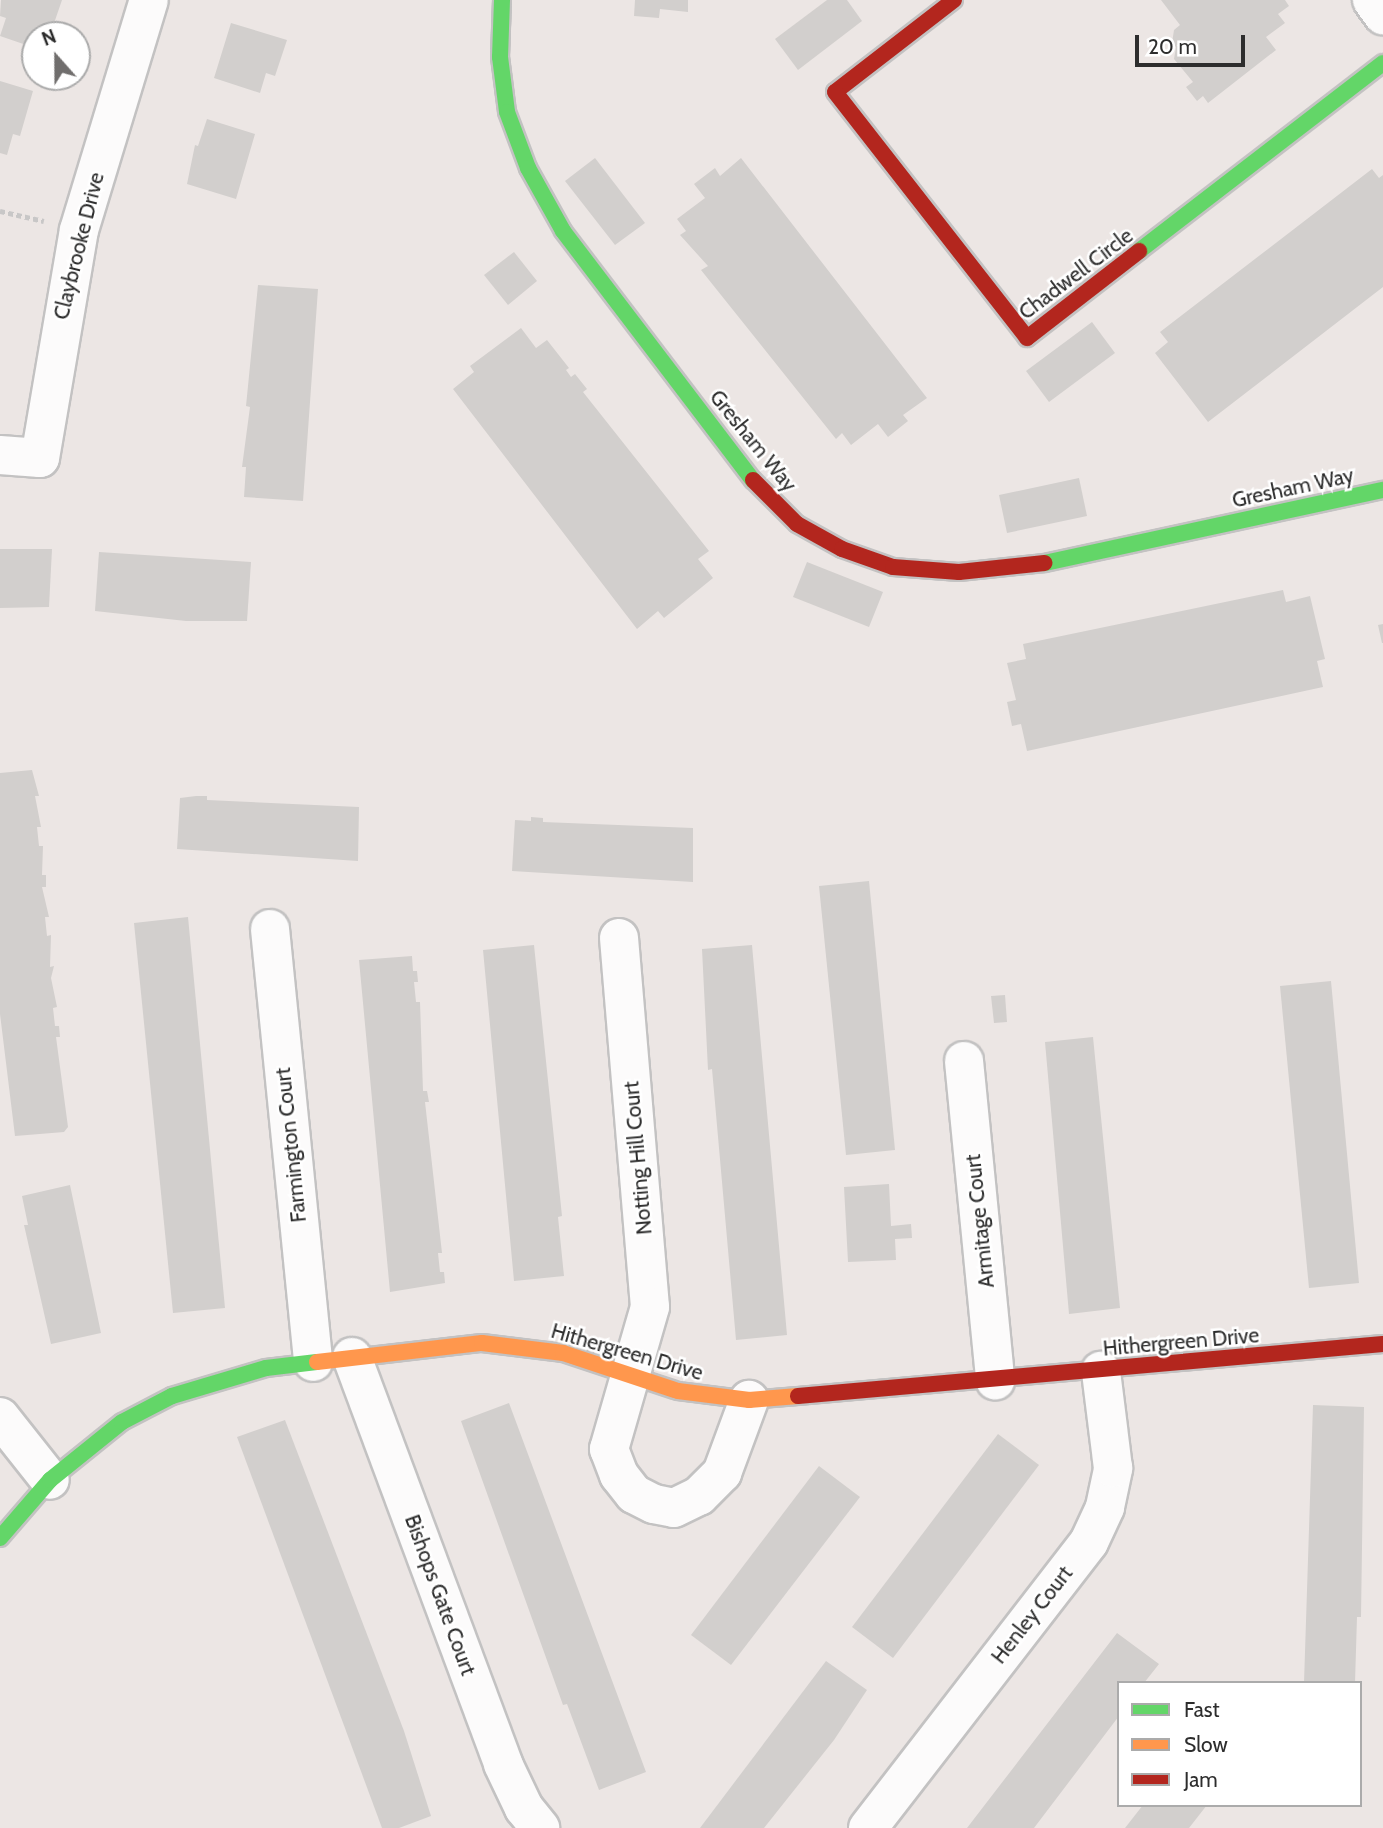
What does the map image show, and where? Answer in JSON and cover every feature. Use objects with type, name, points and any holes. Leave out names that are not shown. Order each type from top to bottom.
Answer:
[{"type":"street","name":"Claybrooke Drive","points":[[0,455],[40,457],[79,230],[149,0]]},
{"type":"street","name":"Gresham Way","points":[[502,0],[500,57],[507,112],[528,168],[563,230],[763,493],[808,530],[842,549],[893,567],[959,572],[996,570],[1383,490]]},
{"type":"street","name":"Chadwell Circle","points":[[954,0],[835,92],[1027,338],[1383,63]]},
{"type":"street","points":[[1372,0],[1383,15]]},
{"type":"street","name":"Farmington Court","points":[[270,929],[313,1362]]},
{"type":"street","name":"Notting Hill Court","points":[[619,938],[650,1307],[609,1449],[619,1475],[634,1494],[654,1504],[674,1508],[699,1496],[722,1473],[749,1400]]},
{"type":"street","name":"Armitage Court","points":[[964,1061],[995,1380]]},
{"type":"street","name":"Hithergreen Drive","points":[[0,1538],[50,1480],[122,1422],[172,1396],[217,1379],[313,1362],[482,1343],[563,1353],[678,1391],[749,1400],[1383,1344]]},
{"type":"street","name":"Bishops Gate Court","points":[[352,1357],[503,1763],[524,1808],[540,1828]]},
{"type":"street","name":"Henley Court","points":[[867,1828],[1089,1542],[1105,1507],[1113,1468],[1101,1371]]},
{"type":"street","points":[[0,1417],[50,1480]]},
{"type":"building","points":[[1,0],[62,0],[55,21],[21,21],[21,43],[0,36],[6,18],[0,16]]},
{"type":"building","points":[[635,0],[688,0],[688,12],[660,9],[659,18],[634,16]]},
{"type":"building","points":[[827,0],[847,0],[862,21],[798,70],[775,39]]},
{"type":"building","points":[[1161,0],[1285,0],[1289,6],[1278,14],[1285,23],[1266,37],[1276,50],[1208,103],[1203,96],[1197,101],[1186,87],[1193,82],[1174,59],[1176,47],[1172,43],[1174,30],[1180,25]]},
{"type":"building","points":[[231,23],[287,40],[275,76],[266,73],[260,93],[214,78]]},
{"type":"building","points":[[0,81],[21,87],[21,91],[33,91],[20,136],[13,134],[7,155],[0,153]]},
{"type":"building","points":[[207,119],[255,134],[236,199],[187,184],[195,145],[198,146]]},
{"type":"building","points":[[595,158],[645,223],[615,245],[565,181]]},
{"type":"building","points":[[741,158],[927,398],[903,415],[908,421],[888,437],[878,424],[851,445],[842,433],[836,439],[701,270],[708,266],[680,235],[686,231],[677,219],[705,198],[694,184],[715,168],[720,176]]},
{"type":"building","points":[[1372,169],[1379,178],[1383,175],[1383,287],[1208,422],[1155,353],[1168,342],[1160,332]]},
{"type":"building","points":[[514,252],[537,281],[508,305],[484,275]]},
{"type":"building","points":[[258,285],[318,289],[303,501],[244,497],[246,467],[242,467],[250,407],[246,406]]},
{"type":"building","points":[[1092,322],[1115,353],[1049,402],[1026,371]]},
{"type":"building","points":[[521,328],[536,348],[547,340],[569,368],[566,370],[571,377],[575,374],[587,389],[583,392],[709,551],[698,559],[713,578],[664,618],[658,611],[637,629],[453,389],[474,372],[470,366]]},
{"type":"building","points":[[1079,478],[1087,516],[1007,533],[999,495]]},
{"type":"building","points":[[0,549],[52,549],[49,607],[0,608]]},
{"type":"building","points":[[99,552],[251,562],[247,621],[186,621],[95,611]]},
{"type":"building","points":[[807,562],[883,592],[869,627],[793,597]]},
{"type":"building","points":[[1283,590],[1286,602],[1310,596],[1325,659],[1317,661],[1323,687],[1027,751],[1021,724],[1012,726],[1007,702],[1016,700],[1007,663],[1026,659],[1023,644]]},
{"type":"building","points":[[1383,624],[1383,643],[1382,643],[1378,625]]},
{"type":"building","points":[[32,770],[39,796],[35,796],[41,827],[37,827],[39,846],[43,846],[42,875],[46,875],[46,887],[42,887],[49,917],[45,917],[47,936],[51,935],[50,967],[54,966],[51,978],[57,1007],[53,1008],[55,1026],[59,1026],[60,1037],[56,1037],[68,1127],[64,1132],[15,1136],[0,1014],[0,773]]},
{"type":"building","points":[[207,796],[207,800],[359,807],[358,861],[177,849],[180,798]]},
{"type":"building","points":[[531,817],[543,818],[543,822],[693,828],[693,882],[512,871],[515,820],[531,821]]},
{"type":"building","points":[[869,881],[895,1150],[846,1155],[819,886]]},
{"type":"building","points":[[188,917],[225,1308],[173,1313],[134,923]]},
{"type":"building","points":[[534,945],[562,1216],[558,1217],[564,1276],[514,1281],[483,950]]},
{"type":"building","points":[[752,945],[787,1335],[736,1340],[712,1069],[708,1070],[702,949]]},
{"type":"building","points":[[412,956],[413,971],[417,971],[418,982],[414,982],[416,1002],[420,1002],[423,1091],[427,1091],[429,1102],[425,1102],[442,1253],[438,1253],[440,1272],[444,1272],[445,1283],[390,1292],[359,960]]},
{"type":"building","points":[[1331,981],[1359,1283],[1309,1288],[1280,986]]},
{"type":"building","points":[[1005,995],[1007,1022],[994,1023],[991,996]]},
{"type":"building","points":[[1093,1037],[1120,1308],[1069,1314],[1045,1042]]},
{"type":"building","points":[[889,1184],[891,1226],[911,1224],[912,1238],[895,1239],[896,1260],[848,1262],[844,1187]]},
{"type":"building","points":[[70,1185],[101,1333],[51,1344],[24,1225],[28,1225],[22,1196]]},
{"type":"building","points":[[509,1403],[646,1772],[599,1790],[567,1704],[563,1705],[461,1421]]},
{"type":"building","points":[[1313,1405],[1364,1407],[1361,1617],[1357,1617],[1355,1681],[1304,1681]]},
{"type":"building","points":[[285,1420],[404,1731],[431,1816],[399,1828],[382,1828],[237,1437]]},
{"type":"building","points":[[998,1434],[1039,1465],[893,1658],[852,1627]]},
{"type":"building","points":[[819,1466],[860,1497],[731,1665],[691,1635]]},
{"type":"building","points":[[1117,1633],[1159,1664],[1146,1681],[1117,1681],[1117,1719],[1034,1828],[967,1828]]},
{"type":"building","points":[[826,1661],[867,1690],[834,1740],[764,1828],[700,1828]]},
{"type":"building","points":[[1141,1807],[1205,1807],[1189,1828],[1125,1828]]},
{"type":"traffic: fast","points":[[502,0],[500,57],[507,112],[528,168],[563,231],[753,480]]},
{"type":"traffic: fast","points":[[1139,251],[1383,63]]},
{"type":"traffic: fast","points":[[1045,563],[1383,490]]},
{"type":"traffic: fast","points":[[0,1538],[50,1480],[122,1422],[172,1396],[266,1368],[317,1362]]},
{"type":"traffic: slow","points":[[317,1362],[482,1343],[563,1353],[678,1391],[749,1400],[798,1396]]},
{"type":"traffic: jam","points":[[954,0],[835,92],[1027,338],[1139,251]]},
{"type":"traffic: jam","points":[[753,480],[797,524],[842,549],[893,567],[959,572],[1045,563]]},
{"type":"traffic: jam","points":[[798,1396],[1383,1344]]}]
